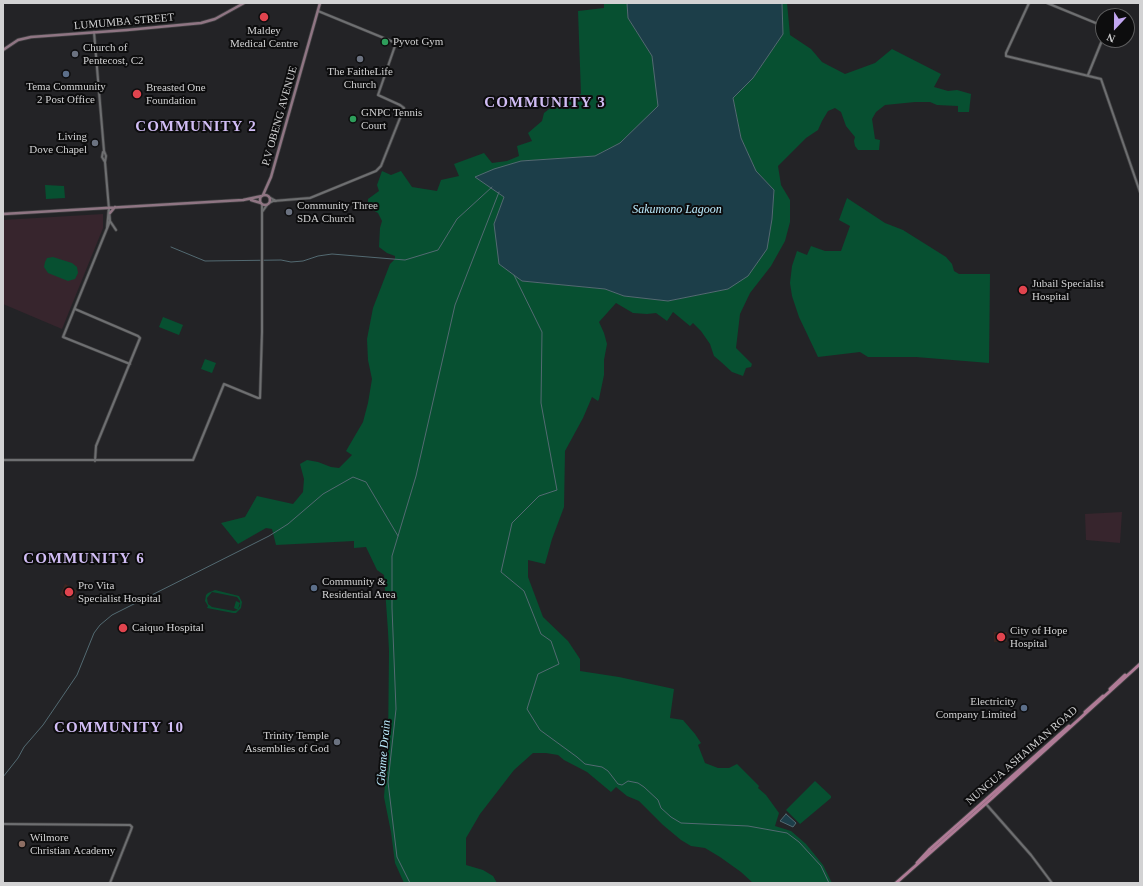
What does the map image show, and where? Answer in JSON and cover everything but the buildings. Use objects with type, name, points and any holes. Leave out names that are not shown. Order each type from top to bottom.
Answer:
[{"type":"main road","name":"LUMUMBA STREET","points":[[3,50],[14,42],[24,38],[201,23],[215,19],[244,3]]},
{"type":"main road","name":"P.V OBENG AVENUE","points":[[268,186],[320,3]]},
{"type":"main road","points":[[262,204],[260,200],[268,186]]},
{"type":"main road","points":[[248,199],[262,204],[268,204],[268,186]]},
{"type":"main road","points":[[3,214],[248,199],[263,196],[269,197]]},
{"type":"main road","points":[[102,208],[109,213],[115,207]]},
{"type":"main road","name":"NUNGUA ASHAIMAN ROAD","points":[[896,883],[1140,663]]},
{"type":"street","points":[[1030,3],[1006,53],[1006,56],[1098,77],[1101,79],[1140,192]]},
{"type":"street","points":[[1047,3],[1095,23]]},
{"type":"street","points":[[262,213],[268,204],[277,201],[310,198],[376,171],[381,166],[404,108],[378,95],[396,43],[318,11]]},
{"type":"street","points":[[94,32],[104,151],[104,155],[102,157],[105,162],[110,221],[116,230]]},
{"type":"street","points":[[1088,75],[1099,48]]},
{"type":"street","points":[[269,197],[277,201]]},
{"type":"street","points":[[3,460],[193,460],[224,384],[258,398],[260,397],[262,332],[262,204]]},
{"type":"street","points":[[106,232],[109,213]]},
{"type":"street","points":[[110,221],[63,337],[130,364]]},
{"type":"street","points":[[75,309],[138,336],[140,339],[96,446],[95,461]]},
{"type":"street","points":[[90,460],[95,456]]},
{"type":"street","points":[[985,803],[1031,855],[1052,883]]},
{"type":"street","points":[[3,824],[130,825],[132,830],[110,883]]},
{"type":"shaded area","points":[[103,214],[103,228],[62,329],[3,304],[3,220]]},
{"type":"shaded area","points":[[1122,512],[1120,543],[1086,540],[1085,514]]},
{"type":"shaded area","name":"Pro Vita Specialist Hospital","points":[[65,584],[77,590],[73,600],[60,595]]},
{"type":"shaded area","name":"City of Hope Hospital","points":[[994,632],[1007,632],[1007,642],[994,642]]},
{"type":"green space","points":[[604,3],[627,3],[628,18],[652,56],[659,106],[620,143],[595,156],[521,161],[476,177],[504,197],[494,224],[522,281],[605,289],[624,296],[668,301],[728,289],[767,249],[772,219],[774,190],[756,171],[741,138],[733,98],[753,78],[783,34],[782,3],[787,3],[790,35],[811,49],[822,62],[845,74],[875,63],[892,49],[941,74],[934,87],[948,91],[957,90],[971,94],[969,112],[958,112],[958,106],[937,105],[930,102],[885,105],[876,112],[872,119],[875,139],[880,140],[879,150],[858,150],[855,146],[855,137],[846,126],[841,112],[835,108],[828,111],[818,130],[806,138],[778,166],[781,185],[790,200],[790,222],[785,241],[771,266],[750,293],[740,314],[736,348],[752,364],[751,367],[746,368],[743,376],[732,372],[714,356],[710,344],[693,323],[690,326],[673,312],[667,321],[656,313],[633,313],[616,303],[599,322],[607,344],[604,360],[604,375],[599,399],[598,401],[592,397],[583,418],[565,451],[564,507],[552,539],[545,564],[528,560],[528,577],[543,617],[568,641],[580,659],[580,671],[619,677],[674,689],[670,718],[683,720],[695,734],[701,743],[698,745],[705,763],[718,768],[729,768],[737,764],[759,786],[758,788],[766,795],[779,813],[775,826],[791,831],[806,844],[823,865],[832,883],[753,883],[741,872],[705,848],[691,846],[681,840],[663,825],[639,801],[627,796],[616,787],[611,792],[587,772],[564,760],[558,755],[533,753],[514,770],[480,814],[466,838],[466,865],[483,870],[493,876],[497,883],[404,883],[395,863],[384,797],[388,747],[389,651],[384,575],[377,570],[366,547],[354,548],[354,541],[276,545],[272,529],[266,528],[238,544],[221,523],[245,517],[257,496],[293,504],[303,492],[304,479],[300,464],[307,460],[339,468],[352,455],[346,451],[363,422],[372,379],[368,360],[367,339],[373,308],[390,264],[395,259],[395,256],[387,253],[379,247],[382,221],[378,213],[371,209],[368,204],[368,199],[379,191],[377,185],[382,171],[391,175],[401,171],[412,187],[437,191],[441,180],[459,176],[454,164],[484,153],[492,163],[507,161],[519,156],[517,146],[532,141],[528,133],[542,121],[544,113],[558,102],[581,94],[578,11],[604,8]]},
{"type":"green space","points":[[45,185],[64,186],[65,198],[46,199]]},
{"type":"green space","points":[[847,198],[885,223],[903,230],[946,257],[952,264],[954,271],[959,274],[990,274],[989,363],[916,357],[868,357],[860,352],[818,357],[799,317],[792,296],[790,283],[792,266],[797,251],[807,255],[811,246],[825,251],[841,251],[850,226],[839,220]]},
{"type":"green space","points":[[53,257],[72,263],[77,267],[78,273],[75,279],[68,281],[48,273],[44,267],[45,262],[47,258]]},
{"type":"green space","points":[[163,317],[183,325],[179,335],[159,327]]},
{"type":"green space","points":[[205,359],[216,363],[212,373],[201,369]]},
{"type":"green space","points":[[215,590],[239,596],[242,602],[241,608],[236,613],[233,613],[207,608],[208,606],[205,601],[208,593]],"holes":[[[212,592],[237,597],[240,603],[236,601],[234,608],[238,610],[234,611],[212,607],[208,604],[207,598]]]},
{"type":"green space","points":[[815,781],[831,796],[831,798],[800,824],[786,810]]},
{"type":"water","name":"Sakumono Lagoon","points":[[627,3],[782,3],[783,34],[753,78],[733,98],[741,138],[756,171],[774,190],[772,219],[767,249],[748,276],[728,289],[668,301],[624,296],[605,289],[522,281],[499,264],[494,224],[504,197],[475,177],[494,169],[521,161],[595,156],[620,143],[658,106],[652,56],[628,18]]},
{"type":"water","points":[[786,814],[796,823],[793,827],[780,821]]},
{"type":"waterway","points":[[171,247],[205,261],[281,260],[291,262],[303,261],[318,256],[332,254],[405,260],[438,250],[457,219],[492,187]]},
{"type":"waterway","name":"Gbame Drain","points":[[410,883],[397,857],[388,782],[396,709],[392,608],[392,556],[416,476],[455,305],[499,192]]},
{"type":"waterway","points":[[514,275],[542,332],[541,403],[557,490],[539,496],[512,523],[501,572],[524,591],[541,634],[551,641],[559,664],[538,674],[527,709],[540,730],[585,764],[602,767],[608,771],[618,784],[622,785],[628,781],[638,783],[658,800],[661,808],[681,823],[748,826],[787,833],[799,842],[821,866],[829,883]]},
{"type":"waterway","points":[[3,777],[18,758],[24,747],[43,725],[77,675],[94,633],[100,625],[112,615],[269,536],[288,524],[323,494],[353,477],[366,482],[398,536]]},
{"type":"place","name":"Maldey Medical Centre","points":[[264,17]]},
{"type":"place","name":"Pyvot Gym","points":[[385,42]]},
{"type":"place","name":"Church of Pentecost, C2","points":[[75,54]]},
{"type":"place","name":"The FaitheLife Church","points":[[360,59]]},
{"type":"place","name":"Tema Community 2 Post Office","points":[[66,74]]},
{"type":"place","name":"Breasted One Foundation","points":[[137,94]]},
{"type":"place","name":"GNPC Tennis Court","points":[[353,119]]},
{"type":"place","name":"Living Dove Chapel","points":[[95,143]]},
{"type":"place","name":"Community Three SDA Church","points":[[289,212]]},
{"type":"place","name":"Jubail Specialist Hospital","points":[[1023,290]]},
{"type":"place","name":"Community & Residential Area","points":[[314,588]]},
{"type":"place","name":"Pro Vita Specialist Hospital","points":[[69,592]]},
{"type":"place","name":"Caiquo Hospital","points":[[123,628]]},
{"type":"place","name":"City of Hope Hospital","points":[[1001,637]]},
{"type":"place","name":"Electricity Company Limited","points":[[1024,708]]},
{"type":"place","name":"Trinity Temple Assemblies of God","points":[[337,742]]},
{"type":"place","name":"Wilmore Christian Academy","points":[[22,844]]},
{"type":"district","name":"COMMUNITY 3","points":[[545,103]]},
{"type":"district","name":"COMMUNITY 2","points":[[196,127]]},
{"type":"district","name":"COMMUNITY 6","points":[[84,559]]},
{"type":"district","name":"COMMUNITY 10","points":[[119,728]]}]
